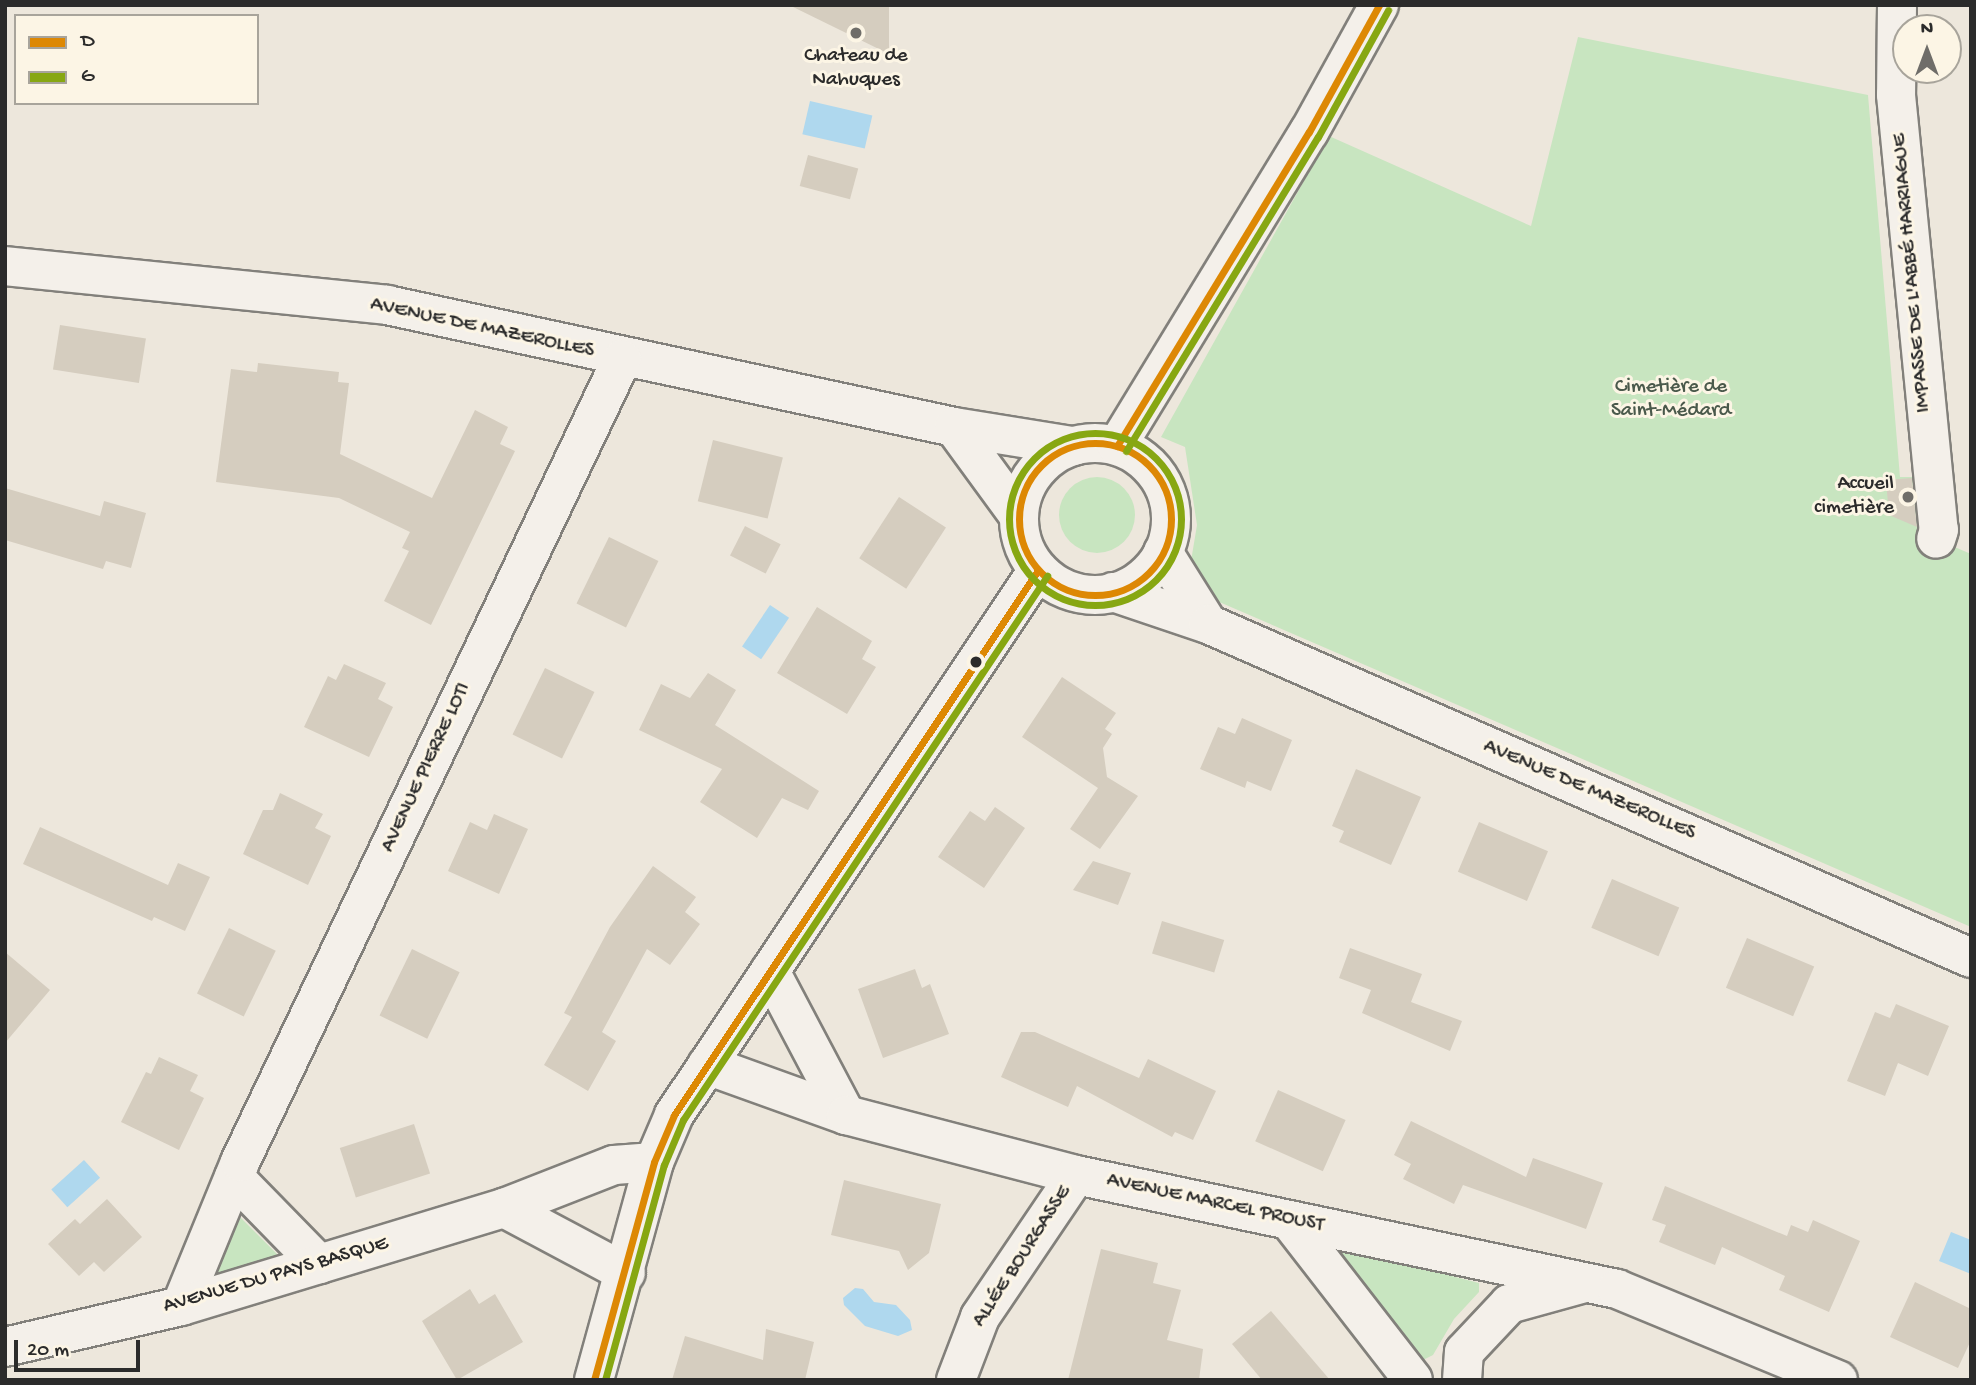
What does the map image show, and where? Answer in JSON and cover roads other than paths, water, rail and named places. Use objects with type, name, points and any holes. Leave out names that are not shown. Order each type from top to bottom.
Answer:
[{"type":"street","points":[[1117,446],[1309,132],[1379,5]]},
{"type":"street","name":"IMPASSE DE L'ABBÉ HARRIAGUE","points":[[1898,5],[1896,95],[1939,530],[1936,539]]},
{"type":"street","name":"AVENUE DE MAZEROLLES","points":[[5,266],[387,305],[622,359],[954,427],[1073,446]]},
{"type":"street","name":"AVENUE PIERRE LOTI","points":[[181,1306],[233,1177],[622,359]]},
{"type":"street","points":[[954,427],[1018,516]]},
{"type":"street","points":[[1073,446],[1117,446],[1137,456],[1165,489],[1170,521],[1163,552],[1143,578],[1113,592],[1073,592],[1038,570],[1020,535],[1018,516],[1030,479],[1041,464],[1073,446]]},
{"type":"street","points":[[1163,552],[1208,624]]},
{"type":"street","points":[[593,1380],[626,1272],[654,1162],[674,1115],[1038,570]]},
{"type":"street","name":"AVENUE DE MAZEROLLES","points":[[1113,592],[1208,624],[1971,958]]},
{"type":"street","points":[[770,971],[846,1115]]},
{"type":"street","name":"AVENUE MARCEL PROUST","points":[[707,1065],[846,1115],[1076,1175],[1644,1296],[1838,1380]]},
{"type":"street","name":"AVENUE DU PAYS BASQUE","points":[[5,1347],[181,1306],[504,1208],[614,1165],[654,1162]]},
{"type":"street","name":"ALLÉE BOURGASSE","points":[[956,1380],[980,1317],[1076,1175]]},
{"type":"street","points":[[233,1177],[319,1264]]},
{"type":"street","points":[[504,1208],[626,1272]]},
{"type":"street","points":[[1289,1220],[1408,1378]]},
{"type":"street","name":"AVENUE MARCEL PROUST","points":[[1462,1380],[1464,1352],[1509,1304],[1586,1282]]},
{"type":"water","points":[[810,101],[872,115],[865,149],[802,134]]},
{"type":"water","points":[[770,605],[789,618],[761,659],[742,646]]},
{"type":"water","points":[[84,1160],[100,1178],[67,1207],[51,1189]]},
{"type":"water","points":[[1951,1232],[1971,1240],[1971,1274],[1939,1261]]},
{"type":"water","points":[[855,1288],[863,1289],[874,1302],[896,1305],[910,1320],[912,1330],[898,1336],[865,1326],[844,1305],[843,1298]]},
{"type":"place","name":"Chateau de Nahuques","points":[[856,33]]},
{"type":"place","name":"Accueil cimetière","points":[[1908,497]]},
{"type":"park label","name":"Cimetière de Saint-Médard","points":[[1671,400]]}]
